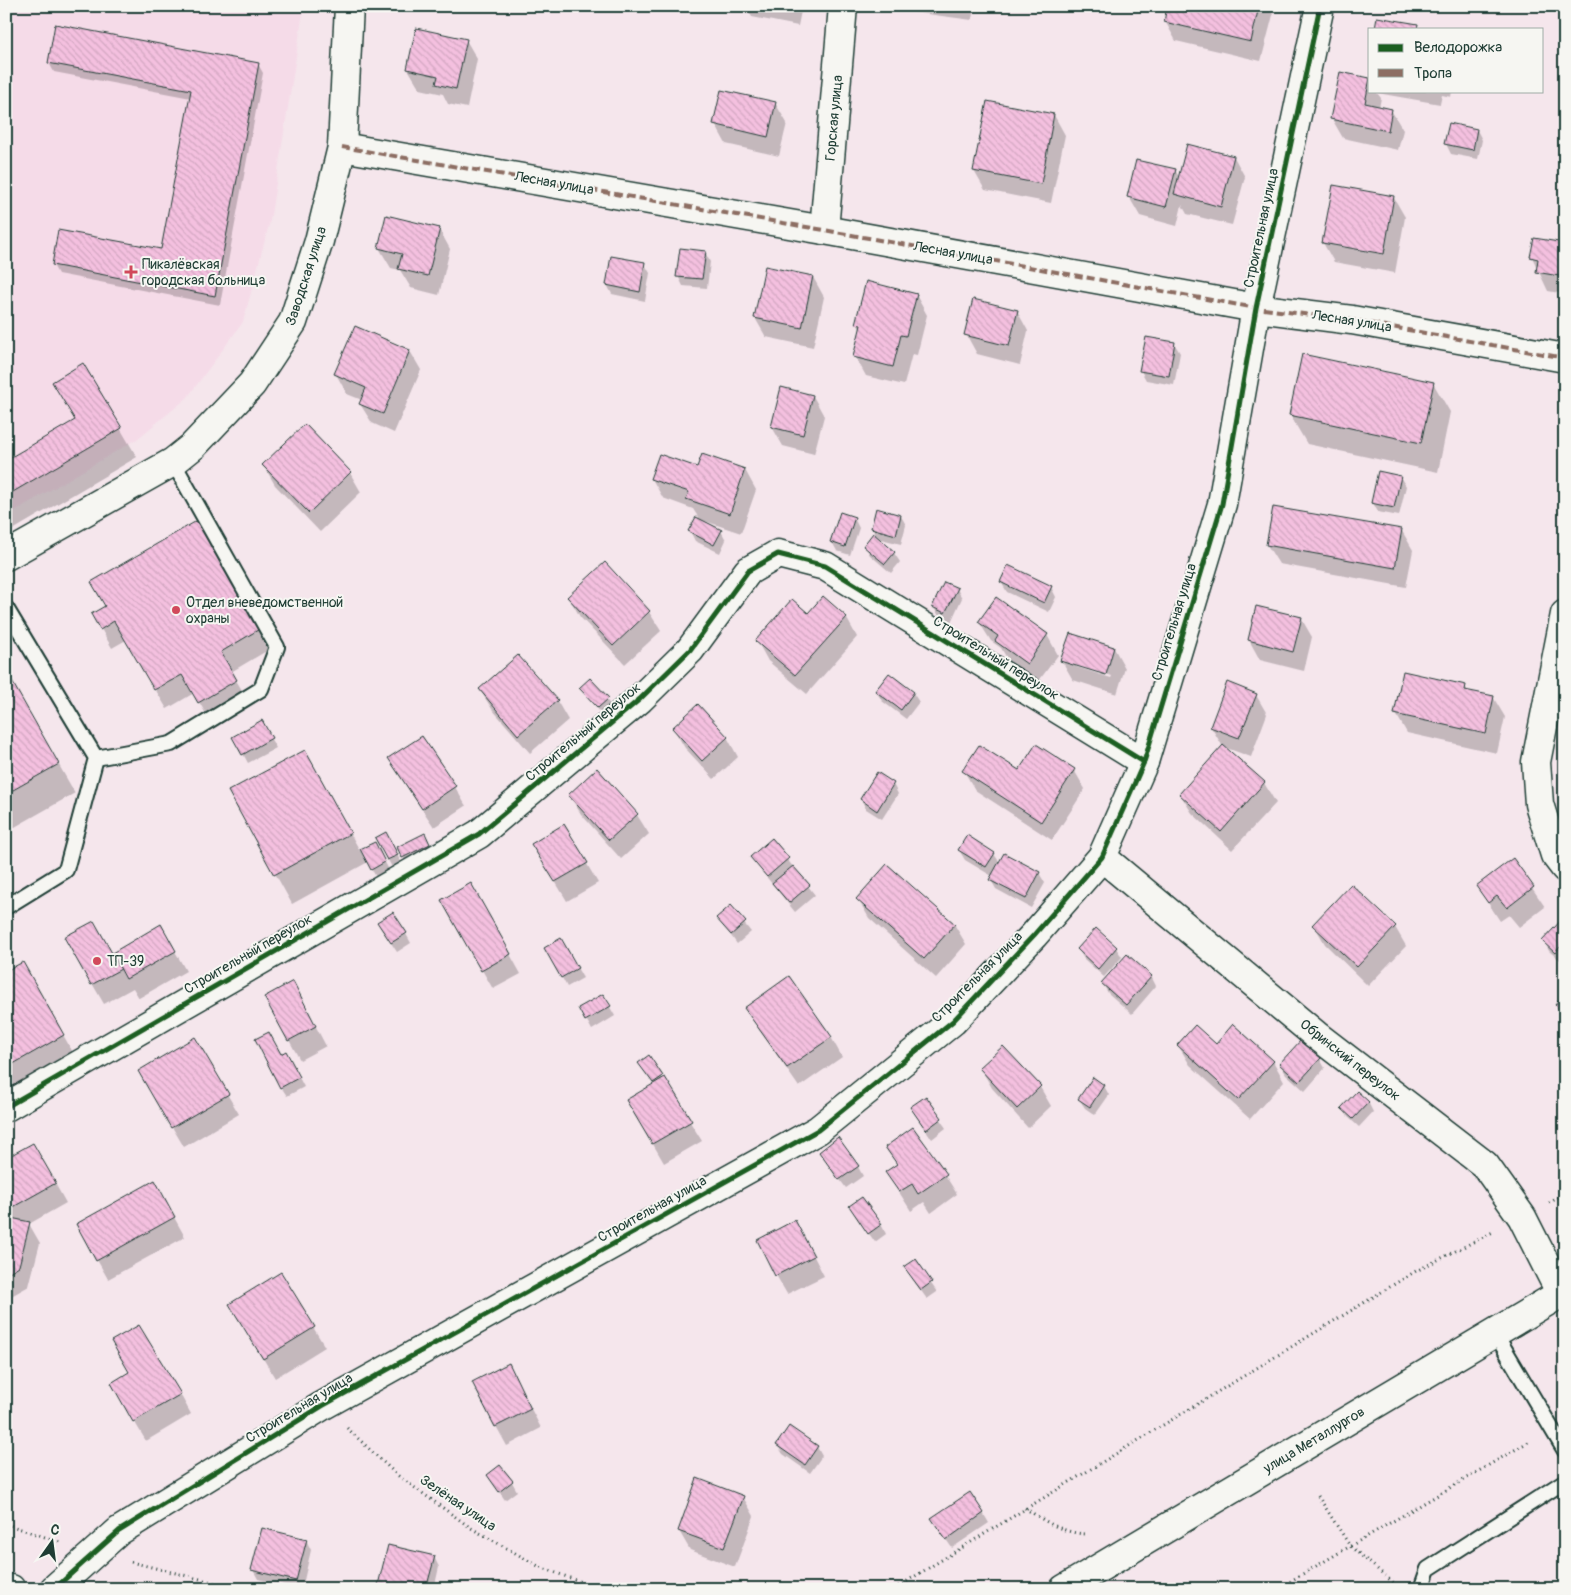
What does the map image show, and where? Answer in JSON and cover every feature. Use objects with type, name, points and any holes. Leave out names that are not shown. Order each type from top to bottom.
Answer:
[{"type":"street","name":"Заводская улица","points":[[6,556],[174,462],[193,446],[252,384],[293,322],[319,241],[342,147],[348,6]]},
{"type":"street","name":"Горская улица","points":[[824,230],[843,6]]},
{"type":"street","name":"Строительная улица","points":[[54,1589],[119,1531],[322,1406],[818,1130],[953,1021],[1034,935],[1102,857],[1144,762],[1222,504],[1256,308],[1320,6]]},
{"type":"street","name":"Лесная улица","points":[[342,147],[824,230],[1256,308],[1352,320],[1565,358]]},
{"type":"street","name":"Строительный переулок","points":[[6,1107],[480,834],[640,699],[690,650],[748,571],[778,554],[825,566],[1144,762]]},
{"type":"street","points":[[1565,614],[1536,762],[1539,804],[1554,855],[1565,868]]},
{"type":"street","name":"Обринский переулок","points":[[1102,857],[1316,1035],[1485,1165],[1522,1217],[1563,1293]]},
{"type":"street","name":"улица Металлургов","points":[[1064,1589],[1563,1293]]},
{"type":"street","points":[[6,1588],[11,1589]]},
{"type":"lane","points":[[96,758],[171,744],[237,704],[261,689],[277,647],[174,462]]},
{"type":"lane","points":[[6,608],[96,758],[66,870],[6,907]]},
{"type":"lane","points":[[1495,1333],[1565,1451]]},
{"type":"lane","points":[[1421,1589],[1428,1569],[1565,1482]]},
{"type":"path","points":[[894,1589],[1416,1271],[1565,1194]]},
{"type":"path","points":[[1277,1589],[1551,1429]]},
{"type":"path","points":[[1318,1496],[1350,1546],[1400,1589]]},
{"type":"path","points":[[1025,1508],[1042,1520],[1072,1533],[1086,1534]]},
{"type":"path","points":[[1160,1589],[1166,1586],[1188,1589]]},
{"type":"shaded area","name":"Пикалёвская городская больница","points":[[6,6],[304,6],[270,221],[243,322],[187,398],[137,439],[6,516]]},
{"type":"building","points":[[1167,6],[1259,6],[1251,42],[1164,22]]},
{"type":"building","points":[[1377,17],[1418,24],[1417,28],[1375,28]]},
{"type":"building","points":[[55,24],[259,63],[215,296],[52,265],[58,230],[161,249],[191,90],[48,63]]},
{"type":"building","points":[[416,28],[467,39],[456,89],[436,84],[438,76],[407,69]]},
{"type":"building","points":[[1340,72],[1368,78],[1365,103],[1392,109],[1388,131],[1330,119]]},
{"type":"building","points":[[721,90],[776,102],[768,137],[713,124]]},
{"type":"building","points":[[987,101],[1054,114],[1041,184],[973,171]]},
{"type":"building","points":[[1449,123],[1477,129],[1473,150],[1444,144]]},
{"type":"building","points":[[1187,144],[1234,156],[1221,207],[1174,194]]},
{"type":"building","points":[[1136,160],[1176,169],[1166,207],[1127,197]]},
{"type":"building","points":[[1333,185],[1394,196],[1384,254],[1322,243]]},
{"type":"building","points":[[386,215],[440,228],[428,276],[398,269],[402,254],[378,248]]},
{"type":"building","points":[[1534,238],[1565,243],[1565,277],[1536,272],[1538,259],[1530,257]]},
{"type":"building","points":[[680,248],[706,251],[702,279],[676,277]]},
{"type":"building","points":[[611,256],[645,262],[640,292],[606,285]]},
{"type":"building","points":[[765,266],[813,276],[802,328],[754,318]]},
{"type":"building","points":[[866,281],[917,294],[906,336],[901,335],[893,367],[853,357],[861,325],[855,324]]},
{"type":"building","points":[[973,299],[1018,310],[1009,346],[964,335]]},
{"type":"building","points":[[355,326],[410,350],[383,414],[359,404],[366,388],[334,374]]},
{"type":"building","points":[[1146,337],[1175,342],[1169,376],[1139,371]]},
{"type":"building","points":[[1302,354],[1434,382],[1421,443],[1289,415]]},
{"type":"building","points":[[83,363],[122,428],[6,496],[6,460],[75,420],[52,382]]},
{"type":"building","points":[[781,387],[813,395],[803,435],[771,427]]},
{"type":"building","points":[[305,424],[351,472],[309,513],[262,465]]},
{"type":"building","points":[[659,454],[697,467],[702,454],[745,469],[730,514],[686,499],[689,492],[650,479]]},
{"type":"building","points":[[1378,471],[1401,476],[1394,508],[1371,503]]},
{"type":"building","points":[[1273,507],[1402,529],[1395,568],[1266,545]]},
{"type":"building","points":[[876,508],[901,515],[896,535],[871,528]]},
{"type":"building","points":[[840,512],[855,517],[845,547],[830,542]]},
{"type":"building","points":[[696,517],[722,530],[714,545],[688,531]]},
{"type":"building","name":"Отдел вневедомственной охраны","points":[[200,519],[263,627],[221,652],[237,680],[198,703],[182,675],[154,690],[114,621],[100,630],[91,614],[105,606],[91,582]]},
{"type":"building","points":[[873,533],[895,552],[885,564],[863,546]]},
{"type":"building","points":[[605,562],[650,611],[613,646],[567,597]]},
{"type":"building","points":[[1008,565],[1052,586],[1044,603],[1000,582]]},
{"type":"building","points":[[944,582],[958,588],[945,613],[932,607]]},
{"type":"building","points":[[823,596],[847,617],[795,675],[755,641],[792,599],[808,613]]},
{"type":"building","points":[[996,597],[1048,634],[1027,664],[995,641],[998,636],[978,622]]},
{"type":"building","points":[[1256,606],[1302,617],[1293,652],[1248,640]]},
{"type":"building","points":[[1070,633],[1114,647],[1106,675],[1060,661]]},
{"type":"building","points":[[518,655],[558,700],[518,735],[479,689]]},
{"type":"building","points":[[6,671],[59,764],[6,794]]},
{"type":"building","points":[[1403,671],[1466,685],[1465,690],[1494,696],[1486,734],[1394,714]]},
{"type":"building","points":[[889,673],[914,692],[901,710],[875,691]]},
{"type":"building","points":[[590,678],[609,698],[598,708],[579,688]]},
{"type":"building","points":[[1227,682],[1257,694],[1239,738],[1210,727]]},
{"type":"building","points":[[698,704],[728,737],[702,761],[672,728]]},
{"type":"building","points":[[262,720],[272,738],[242,755],[232,737]]},
{"type":"building","points":[[422,736],[456,786],[422,809],[388,758]]},
{"type":"building","points":[[1036,744],[1075,769],[1041,822],[962,771],[979,745],[1019,770]]},
{"type":"building","points":[[1223,745],[1265,782],[1221,832],[1179,794]]},
{"type":"building","points":[[305,750],[351,833],[274,875],[228,791]]},
{"type":"building","points":[[597,768],[638,814],[609,840],[568,795]]},
{"type":"building","points":[[877,772],[894,783],[877,811],[860,799]]},
{"type":"building","points":[[564,824],[588,863],[555,882],[531,844]]},
{"type":"building","points":[[386,832],[398,855],[387,860],[375,838]]},
{"type":"building","points":[[425,833],[430,844],[402,858],[397,847]]},
{"type":"building","points":[[967,835],[995,853],[986,867],[958,850]]},
{"type":"building","points":[[772,838],[789,858],[767,877],[750,857]]},
{"type":"building","points":[[375,842],[385,862],[371,870],[360,849]]},
{"type":"building","points":[[1004,853],[1040,872],[1026,899],[989,880]]},
{"type":"building","points":[[1513,858],[1534,887],[1507,908],[1497,896],[1488,903],[1476,886]]},
{"type":"building","points":[[887,864],[955,924],[924,959],[856,899]]},
{"type":"building","points":[[793,866],[810,885],[789,903],[772,883]]},
{"type":"building","points":[[471,883],[511,954],[481,971],[441,900]]},
{"type":"building","points":[[1351,884],[1396,926],[1357,967],[1312,925]]},
{"type":"building","points":[[731,905],[746,922],[731,935],[716,918]]},
{"type":"building","points":[[393,912],[407,933],[391,943],[377,922]]},
{"type":"building","points":[[1565,916],[1565,941],[1555,953],[1542,941]]},
{"type":"building","name":"ТП-39","points":[[94,921],[121,969],[91,985],[64,937]]},
{"type":"building","points":[[161,924],[176,951],[126,979],[112,953]]},
{"type":"building","points":[[1096,928],[1117,947],[1098,969],[1077,949]]},
{"type":"building","points":[[561,938],[578,968],[561,978],[544,948]]},
{"type":"building","points":[[1127,954],[1152,976],[1126,1005],[1101,983]]},
{"type":"building","points":[[23,962],[64,1035],[6,1068],[6,971]]},
{"type":"building","points":[[789,976],[832,1037],[787,1068],[744,1008]]},
{"type":"building","points":[[293,981],[316,1026],[288,1041],[264,997]]},
{"type":"building","points":[[1565,992],[1565,1013],[1555,1005]]},
{"type":"building","points":[[603,994],[611,1006],[585,1021],[578,1008]]},
{"type":"building","points":[[1233,1024],[1274,1061],[1238,1100],[1177,1045],[1195,1025],[1216,1044]]},
{"type":"building","points":[[269,1032],[281,1054],[286,1051],[300,1077],[280,1088],[255,1039]]},
{"type":"building","points":[[195,1037],[229,1094],[171,1128],[138,1071]]},
{"type":"building","points":[[1301,1040],[1321,1058],[1299,1082],[1279,1064]]},
{"type":"building","points":[[1003,1046],[1041,1086],[1017,1109],[979,1068]]},
{"type":"building","points":[[649,1055],[663,1076],[653,1083],[638,1063]]},
{"type":"building","points":[[665,1077],[692,1121],[652,1144],[626,1100]]},
{"type":"building","points":[[1093,1077],[1104,1085],[1090,1107],[1078,1099]]},
{"type":"building","points":[[1357,1091],[1369,1102],[1353,1119],[1341,1108]]},
{"type":"building","points":[[926,1096],[942,1118],[926,1130],[910,1107]]},
{"type":"building","points":[[913,1127],[947,1174],[918,1194],[912,1184],[899,1192],[885,1172],[897,1164],[885,1147]]},
{"type":"building","points":[[838,1137],[859,1166],[839,1180],[819,1152]]},
{"type":"building","points":[[33,1143],[56,1183],[6,1211],[6,1158]]},
{"type":"building","points":[[155,1180],[175,1217],[96,1261],[76,1224]]},
{"type":"building","points":[[862,1197],[882,1224],[868,1234],[849,1206]]},
{"type":"building","points":[[6,1217],[30,1222],[19,1266],[6,1274]]},
{"type":"building","points":[[795,1220],[814,1256],[775,1276],[757,1240]]},
{"type":"building","points":[[916,1259],[932,1282],[921,1290],[904,1267]]},
{"type":"building","points":[[281,1272],[315,1327],[263,1359],[229,1304]]},
{"type":"building","points":[[139,1325],[181,1394],[133,1422],[111,1383],[129,1372],[111,1341]]},
{"type":"building","points":[[509,1363],[531,1409],[495,1427],[472,1382]]},
{"type":"building","points":[[789,1426],[818,1446],[805,1465],[776,1445]]},
{"type":"building","points":[[500,1465],[513,1481],[499,1492],[487,1475]]},
{"type":"building","points":[[697,1478],[744,1496],[724,1548],[678,1531]]},
{"type":"building","points":[[970,1492],[984,1513],[946,1540],[931,1518]]},
{"type":"building","points":[[262,1528],[307,1539],[296,1581],[251,1570]]},
{"type":"building","points":[[388,1545],[435,1556],[426,1589],[377,1589]]},
{"type":"marked path","points":[[342,147],[824,230],[1256,308],[1352,320],[1565,358]]},
{"type":"cycle path","points":[[54,1589],[119,1531],[322,1406],[818,1130],[953,1021],[1034,935],[1102,857],[1144,762],[1222,504],[1256,308],[1320,6]]},
{"type":"cycle path","points":[[6,1107],[479,834],[640,699],[690,650],[748,571],[778,554],[825,566],[1144,762]]},
{"type":"place","name":"Пикалёвская городская больница","points":[[131,272]]},
{"type":"place","name":"Отдел вневедомственной охраны","points":[[176,610]]},
{"type":"place","name":"ТП-39","points":[[97,961]]}]
